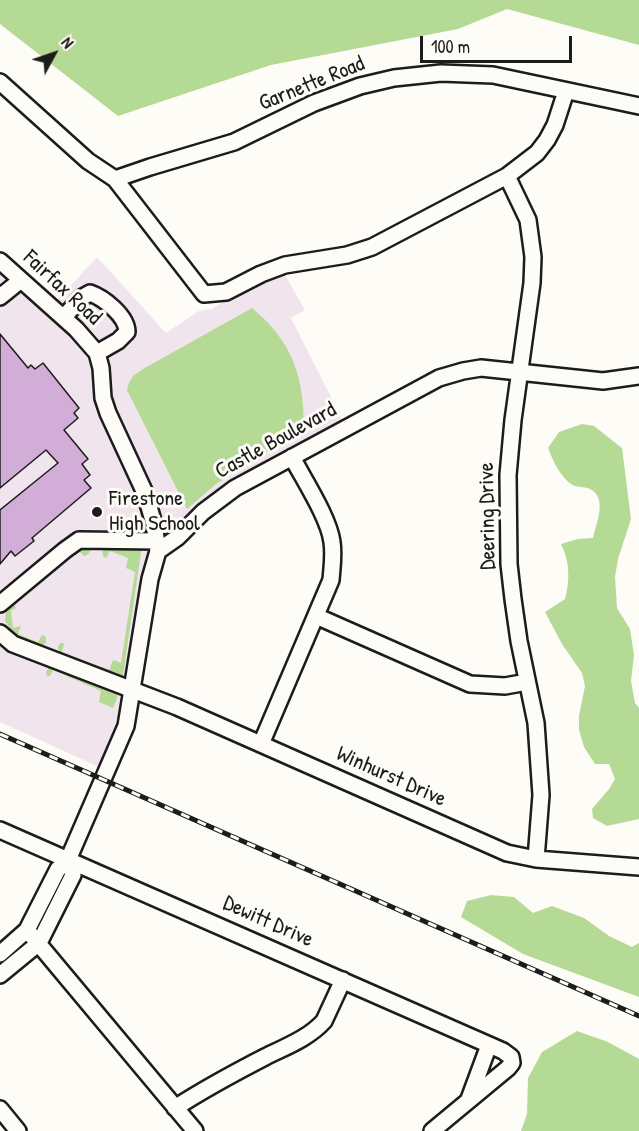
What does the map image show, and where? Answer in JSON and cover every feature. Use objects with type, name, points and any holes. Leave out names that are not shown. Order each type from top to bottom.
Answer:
[{"type":"street","name":"Garnette Road","points":[[115,179],[150,166],[234,142],[314,103],[360,86],[394,78],[441,73],[494,75],[639,106]]},
{"type":"street","points":[[0,82],[88,160],[115,179],[204,294],[226,292],[261,274],[285,265],[356,253],[372,248],[507,176],[537,153],[547,140],[555,125],[566,91]]},
{"type":"street","name":"Deering Drive","points":[[507,176],[528,220],[533,256],[532,283],[519,371],[508,475],[509,564],[519,641],[536,723],[541,795],[536,859]]},
{"type":"street","name":"Fairfax Road","points":[[0,261],[64,317],[87,339],[97,353],[101,368],[103,398],[145,493],[151,511],[157,546]]},
{"type":"street","points":[[0,297],[21,280]]},
{"type":"street","points":[[64,317],[81,298],[90,293],[98,296],[123,319],[127,332],[118,341],[97,353]]},
{"type":"street","name":"Castle Boulevard","points":[[157,546],[178,537],[222,497],[262,472],[439,378],[481,368],[603,381],[639,376]]},
{"type":"street","points":[[261,744],[331,580],[333,563],[332,543],[324,519],[292,457]]},
{"type":"street","points":[[0,604],[79,540],[157,546],[126,726],[68,860],[58,869],[27,930],[0,954]]},
{"type":"street","points":[[316,616],[470,684],[505,686],[527,682]]},
{"type":"street","name":"Winhurst Drive","points":[[0,633],[13,644],[134,690],[507,853],[536,859],[639,867]]},
{"type":"street","name":"Dewitt Drive","points":[[0,830],[343,980],[489,1045],[510,1057],[512,1063],[468,1102]]},
{"type":"street","points":[[0,975],[39,943],[73,875],[68,860]]},
{"type":"street","points":[[27,930],[195,1131]]},
{"type":"street","points":[[176,1107],[320,1027],[343,980]]},
{"type":"street","points":[[432,1131],[468,1102],[489,1045]]},
{"type":"street","points":[[0,1109],[18,1131]]},
{"type":"shaded area","name":"Firestone High School","points":[[97,257],[166,333],[199,311],[212,309],[245,288],[284,273],[305,310],[291,318],[343,421],[229,483],[207,499],[171,534],[164,532],[149,550],[125,704],[99,767],[0,722],[0,269],[47,311]]},
{"type":"green space","points":[[0,0],[639,0],[639,45],[507,9],[458,29],[271,65],[118,116],[0,24]]},
{"type":"green space","points":[[252,308],[277,334],[293,362],[302,393],[304,429],[216,484],[187,509],[127,390],[128,386],[132,377],[140,371]]},
{"type":"green space","points":[[582,424],[594,426],[622,448],[631,519],[618,559],[615,577],[617,608],[630,629],[634,655],[631,681],[635,703],[639,708],[639,819],[607,826],[593,818],[592,809],[615,779],[609,764],[595,764],[584,747],[579,730],[579,716],[585,686],[582,673],[562,644],[545,612],[565,599],[568,571],[561,544],[593,538],[598,519],[600,505],[595,493],[588,488],[573,485],[567,481],[557,468],[548,448],[559,432]]},
{"type":"green space","points":[[88,543],[91,548],[87,555],[84,556],[77,549],[13,602],[16,608],[11,611],[13,628],[21,626],[18,634],[38,642],[42,635],[46,637],[46,643],[42,646],[14,635],[5,621],[6,607],[78,545]]},
{"type":"green space","points":[[142,546],[123,675],[119,676],[62,654],[58,650],[60,643],[64,643],[62,652],[107,669],[110,669],[114,660],[121,663],[135,572],[126,568],[128,558],[110,551],[106,558],[103,556],[102,547]]},
{"type":"green space","points":[[52,662],[118,695],[113,708],[99,702],[101,691],[53,670],[50,676],[47,676],[46,672]]},
{"type":"green space","points":[[491,895],[514,897],[533,913],[552,906],[584,918],[609,936],[632,947],[639,943],[639,997],[523,954],[461,917],[467,901]]},
{"type":"green space","points":[[577,1031],[608,1042],[639,1059],[639,1131],[521,1131],[527,1114],[528,1078],[542,1052]]},
{"type":"building","name":"Firestone High School","points":[[0,334],[28,368],[31,365],[35,369],[43,363],[79,408],[74,413],[78,418],[64,430],[88,459],[82,464],[90,475],[84,480],[91,488],[32,538],[34,541],[15,556],[11,551],[0,564],[0,510],[58,463],[46,450],[0,488]]},
{"type":"railway","points":[[0,734],[639,1016]]},
{"type":"place","name":"Firestone High School","points":[[97,512]]}]
